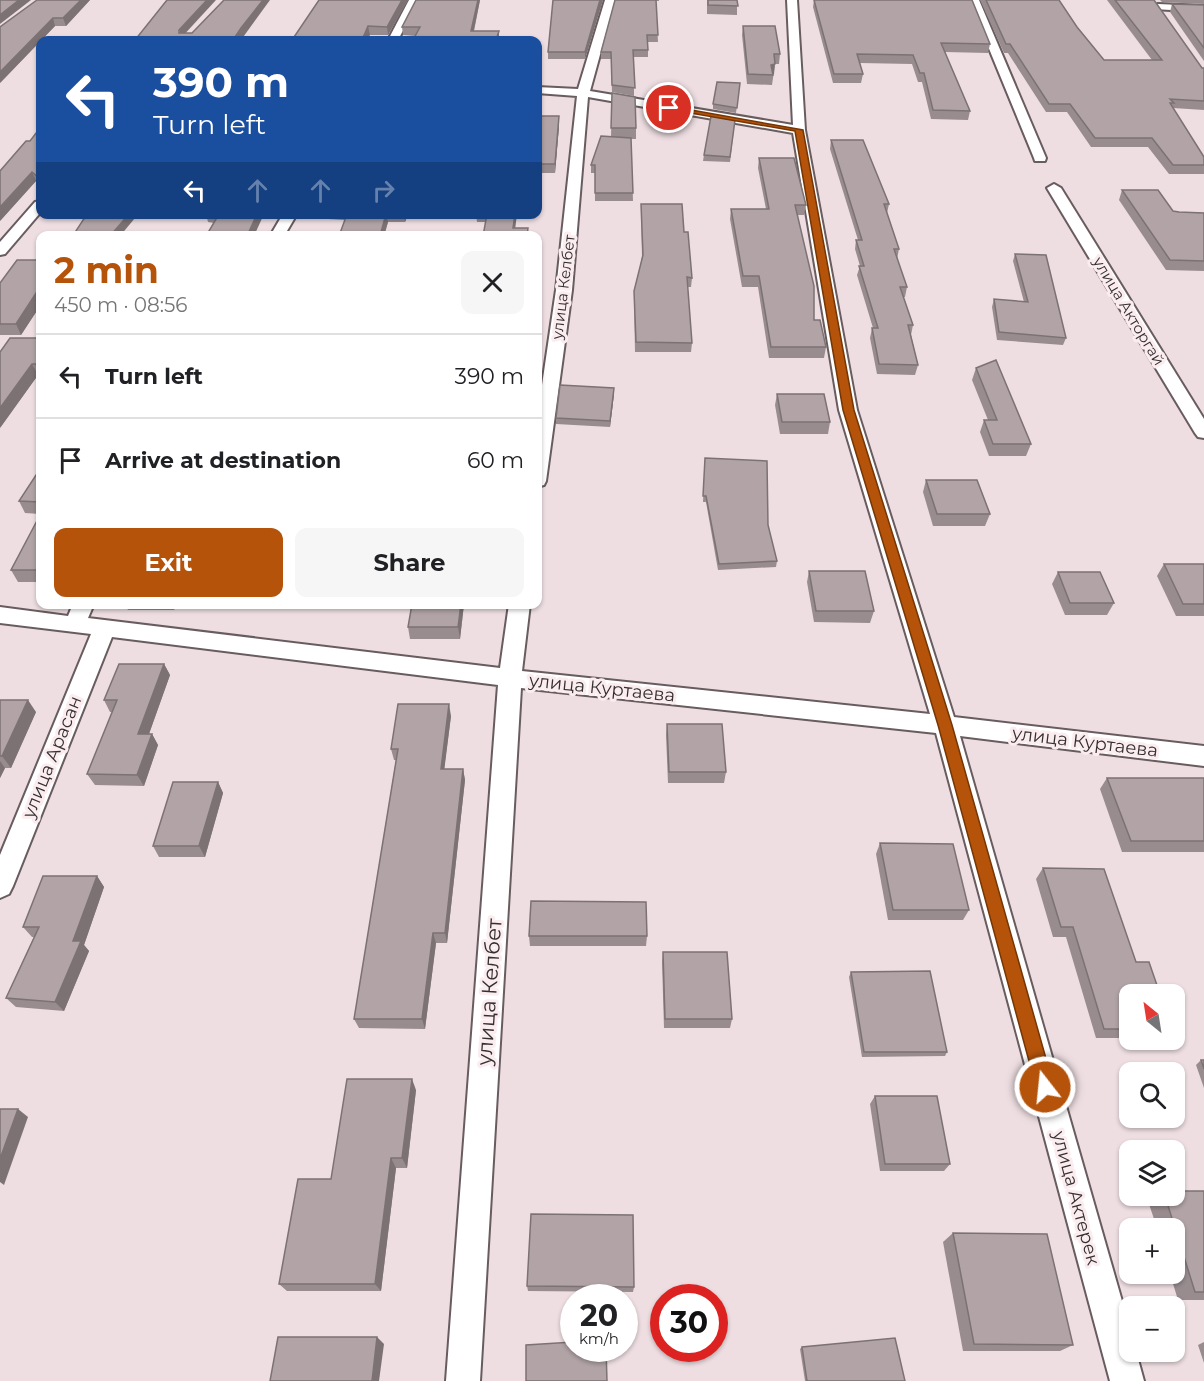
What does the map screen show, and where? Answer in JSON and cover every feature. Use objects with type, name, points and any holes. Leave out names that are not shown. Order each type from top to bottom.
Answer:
[{"type":"street","points":[[395,36],[414,0]]},
{"type":"street","name":"улица Келбет","points":[[542,446],[564,290],[583,93],[610,0]]},
{"type":"street","name":"улица Актерек","points":[[792,0],[799,130],[848,410],[945,725],[1126,1381]]},
{"type":"street","points":[[974,0],[1040,158]]},
{"type":"street","points":[[1156,4],[1204,9]]},
{"type":"street","points":[[1156,4],[1165,17]]},
{"type":"street","points":[[542,90],[583,93],[799,130]]},
{"type":"street","name":"улица Акторгай","points":[[1054,188],[1204,433]]},
{"type":"street","points":[[0,251],[36,210]]},
{"type":"street","name":"улица Келбет","points":[[463,1381],[510,678],[519,609]]},
{"type":"street","name":"улица Куртаева","points":[[0,615],[79,614],[105,627],[510,678],[945,725],[1204,756]]},
{"type":"street","name":"улица Арасан","points":[[0,886],[105,627]]},
{"type":"building","points":[[0,0],[19,0],[0,15]]},
{"type":"building","points":[[37,0],[81,0],[63,18],[53,18],[0,72],[0,27]]},
{"type":"building","points":[[167,0],[207,0],[179,30],[179,33],[192,33],[224,0],[263,0],[236,36],[138,36]]},
{"type":"building","points":[[319,0],[402,0],[387,27],[368,26],[364,36],[295,36]]},
{"type":"building","points":[[416,0],[478,0],[471,31],[499,31],[497,36],[415,36],[420,27],[402,27]]},
{"type":"building","points":[[553,0],[600,0],[585,52],[548,52]]},
{"type":"building","points":[[615,0],[656,0],[658,35],[647,35],[648,50],[633,50],[635,88],[612,85],[611,52],[601,52]]},
{"type":"building","points":[[708,0],[737,0],[738,6],[708,5]]},
{"type":"building","points":[[814,0],[972,0],[990,44],[941,43],[970,111],[933,110],[924,73],[920,73],[913,55],[857,54],[863,74],[834,74]]},
{"type":"building","points":[[986,0],[1059,0],[1077,27],[1104,60],[1162,60],[1115,0],[1154,0],[1204,68],[1204,101],[1170,99],[1174,103],[1170,103],[1204,157],[1204,165],[1173,165],[1152,138],[1095,138],[1070,104],[1049,104],[1010,44],[1006,44]]},
{"type":"building","points":[[1172,4],[1204,5],[1204,48]]},
{"type":"building","points":[[743,26],[775,26],[780,54],[774,54],[775,64],[771,65],[773,75],[748,74]]},
{"type":"building","points":[[717,82],[740,83],[737,108],[713,104]]},
{"type":"building","points":[[612,93],[635,97],[636,128],[611,128]]},
{"type":"building","points":[[542,116],[559,116],[555,164],[542,164]]},
{"type":"building","points":[[711,116],[735,120],[730,157],[704,155]]},
{"type":"building","points":[[36,133],[36,176],[32,172],[0,207],[0,171],[26,141],[30,141]]},
{"type":"building","points":[[601,136],[631,138],[633,193],[595,193],[595,165],[591,165]]},
{"type":"building","points":[[831,140],[863,140],[889,204],[884,204],[899,249],[894,249],[907,287],[900,287],[913,325],[908,325],[918,365],[879,364],[872,328],[878,328],[859,266],[864,266],[856,240],[862,240]]},
{"type":"building","points":[[759,158],[794,158],[806,205],[795,205],[814,286],[814,320],[820,320],[826,347],[771,347],[759,276],[743,276],[731,209],[769,209]]},
{"type":"building","points":[[1122,190],[1158,190],[1173,211],[1204,213],[1204,261],[1170,260]]},
{"type":"building","points":[[641,204],[682,204],[684,232],[688,232],[692,278],[687,277],[692,343],[636,342],[634,291],[643,255]]},
{"type":"building","points":[[84,219],[125,219],[114,231],[76,231]]},
{"type":"building","points":[[216,219],[255,219],[249,231],[209,231]]},
{"type":"building","points":[[345,219],[385,219],[381,231],[341,231]]},
{"type":"building","points":[[486,219],[514,219],[513,228],[528,228],[528,231],[484,231]]},
{"type":"building","points":[[1015,254],[1046,255],[1066,338],[999,332],[994,299],[1028,302]]},
{"type":"building","points":[[17,260],[36,260],[36,293],[16,324],[0,324],[0,283]]},
{"type":"building","points":[[10,338],[36,338],[36,364],[32,364],[0,408],[0,352]]},
{"type":"building","points":[[996,360],[1031,444],[993,444],[984,420],[997,420],[976,368]]},
{"type":"building","points":[[560,385],[614,388],[610,421],[556,418]]},
{"type":"building","points":[[777,394],[824,394],[830,422],[782,422]]},
{"type":"building","points":[[705,458],[767,461],[768,525],[777,561],[719,564],[706,496],[703,496]]},
{"type":"building","points":[[36,475],[36,502],[19,501]]},
{"type":"building","points":[[926,480],[977,480],[990,514],[937,514]]},
{"type":"building","points":[[36,523],[36,570],[11,570]]},
{"type":"building","points":[[1164,564],[1204,564],[1204,604],[1183,604]]},
{"type":"building","points":[[809,571],[865,571],[874,611],[816,611]]},
{"type":"building","points":[[1058,572],[1100,572],[1114,603],[1070,603]]},
{"type":"building","points":[[411,609],[460,609],[458,627],[408,627]]},
{"type":"building","points":[[119,664],[164,664],[138,734],[152,734],[137,775],[87,774],[117,700],[104,700]]},
{"type":"building","points":[[0,700],[28,700],[2,756],[0,756]]},
{"type":"building","points":[[398,704],[449,704],[441,769],[463,769],[445,933],[433,933],[422,1019],[354,1019],[398,749],[391,749]]},
{"type":"building","points":[[667,724],[722,724],[726,772],[669,772]]},
{"type":"building","points":[[1107,778],[1204,778],[1204,841],[1131,841]]},
{"type":"building","points":[[173,782],[218,782],[199,846],[153,846]]},
{"type":"building","points":[[880,843],[953,844],[969,910],[893,910]]},
{"type":"building","points":[[1043,868],[1104,869],[1136,962],[1149,962],[1157,984],[1119,984],[1119,1029],[1104,1029],[1073,927],[1061,927]]},
{"type":"building","points":[[43,876],[97,876],[73,941],[81,941],[55,1002],[6,998],[39,927],[23,927]]},
{"type":"building","points":[[531,901],[646,902],[647,936],[529,936]]},
{"type":"building","points":[[663,952],[727,952],[732,1019],[665,1019]]},
{"type":"building","points":[[930,971],[947,1052],[864,1052],[851,972]]},
{"type":"building","points":[[347,1079],[412,1079],[402,1158],[391,1158],[375,1284],[279,1284],[298,1179],[331,1179]]},
{"type":"building","points":[[875,1096],[937,1096],[950,1164],[885,1164]]},
{"type":"building","points":[[0,1109],[18,1109],[0,1159]]},
{"type":"building","points":[[1185,1191],[1204,1191],[1204,1292],[1195,1292],[1185,1260],[1185,1218],[1172,1218],[1168,1206],[1185,1206]]},
{"type":"building","points":[[531,1214],[633,1215],[634,1284],[527,1286]]},
{"type":"building","points":[[953,1233],[1047,1234],[1073,1345],[974,1344]]},
{"type":"building","points":[[278,1337],[377,1337],[372,1381],[270,1381]]},
{"type":"building","points":[[895,1338],[905,1381],[807,1381],[802,1347]]},
{"type":"building","points":[[560,1343],[560,1362],[606,1362],[607,1381],[526,1381],[526,1345]]},
{"type":"route","points":[[669,108],[799,130],[848,410],[945,725],[1045,1087]]}]
